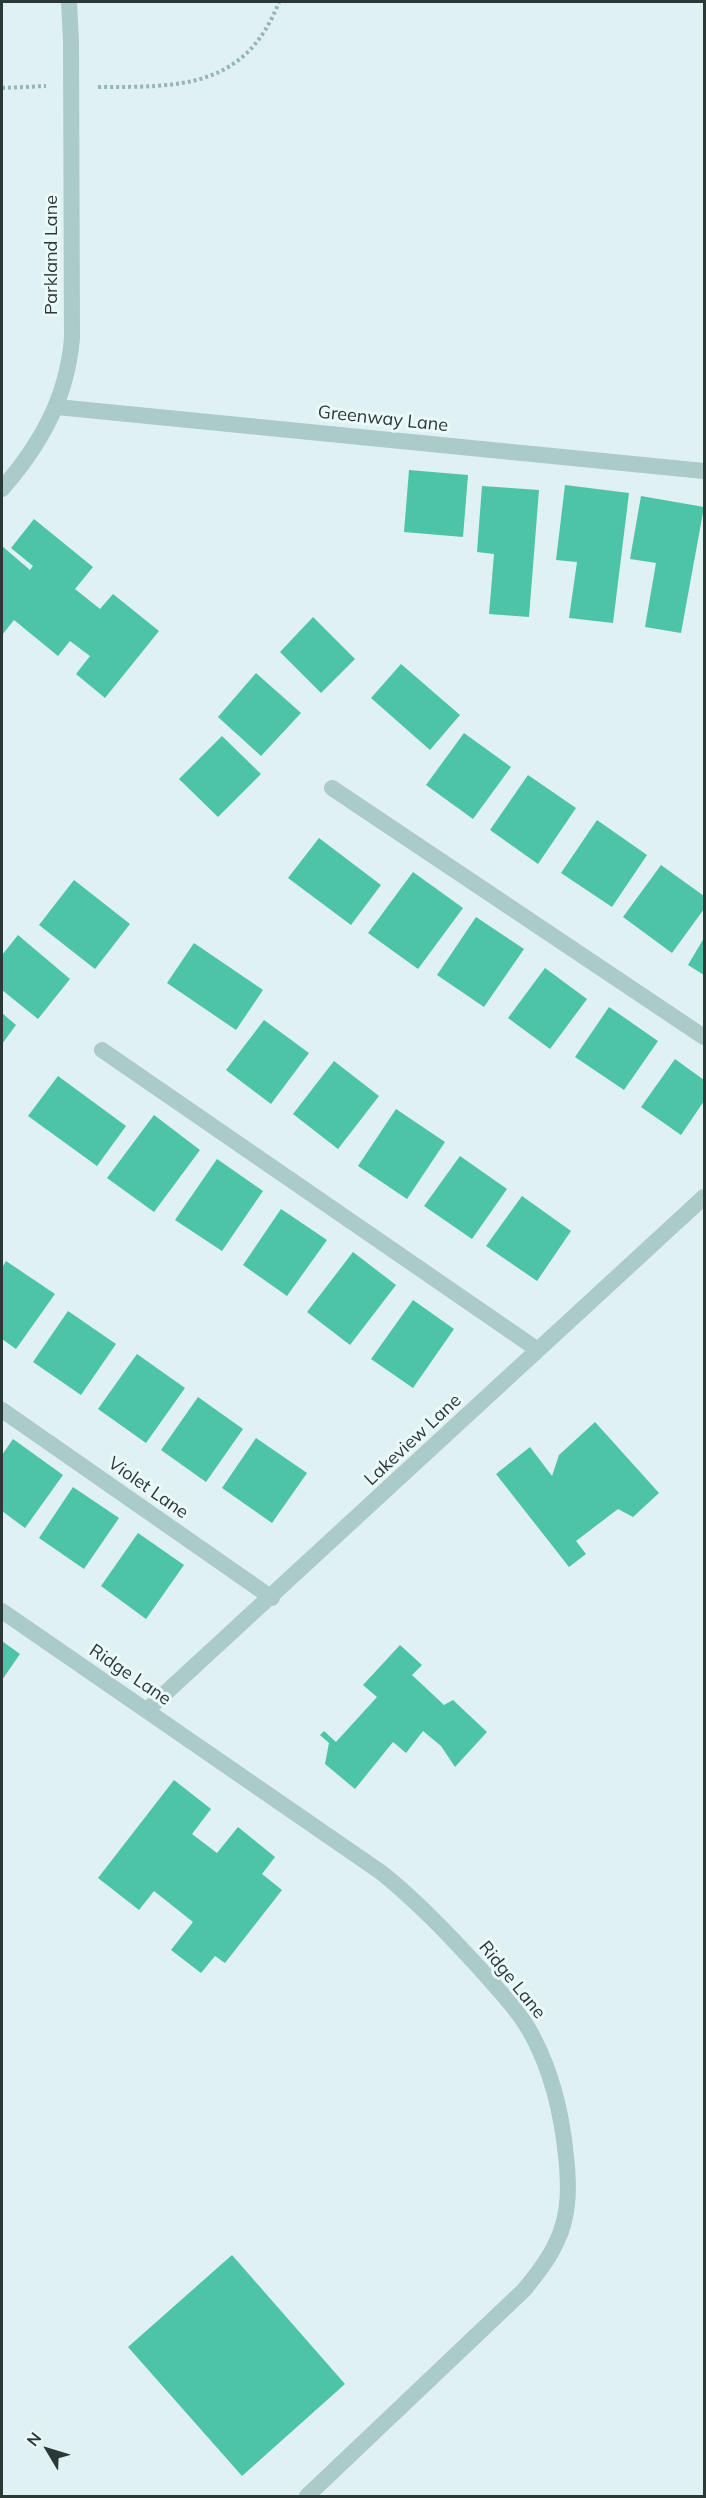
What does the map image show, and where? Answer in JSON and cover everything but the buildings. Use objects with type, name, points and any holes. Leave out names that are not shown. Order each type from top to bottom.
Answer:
[{"type":"street","name":"Parkland Lane","points":[[2,489],[40,438],[57,407],[69,367],[72,338],[69,2]]},
{"type":"street","name":"Greenway Lane","points":[[57,407],[705,471]]},
{"type":"street","points":[[332,789],[705,1038]]},
{"type":"street","points":[[102,1050],[538,1350]]},
{"type":"street","name":"Lakeview Lane","points":[[147,1710],[272,1598],[705,1197]]},
{"type":"street","name":"Violet Lane","points":[[2,1410],[272,1598]]},
{"type":"street","name":"Ridge Lane","points":[[2,1611],[382,1873],[431,1915],[506,1998],[532,2035],[543,2059],[563,2123],[569,2183],[568,2204],[559,2239],[545,2264],[525,2290],[307,2496]]},
{"type":"path","points":[[2,88],[23,85],[160,88],[183,85],[207,77],[244,55],[271,23],[279,2]]}]
